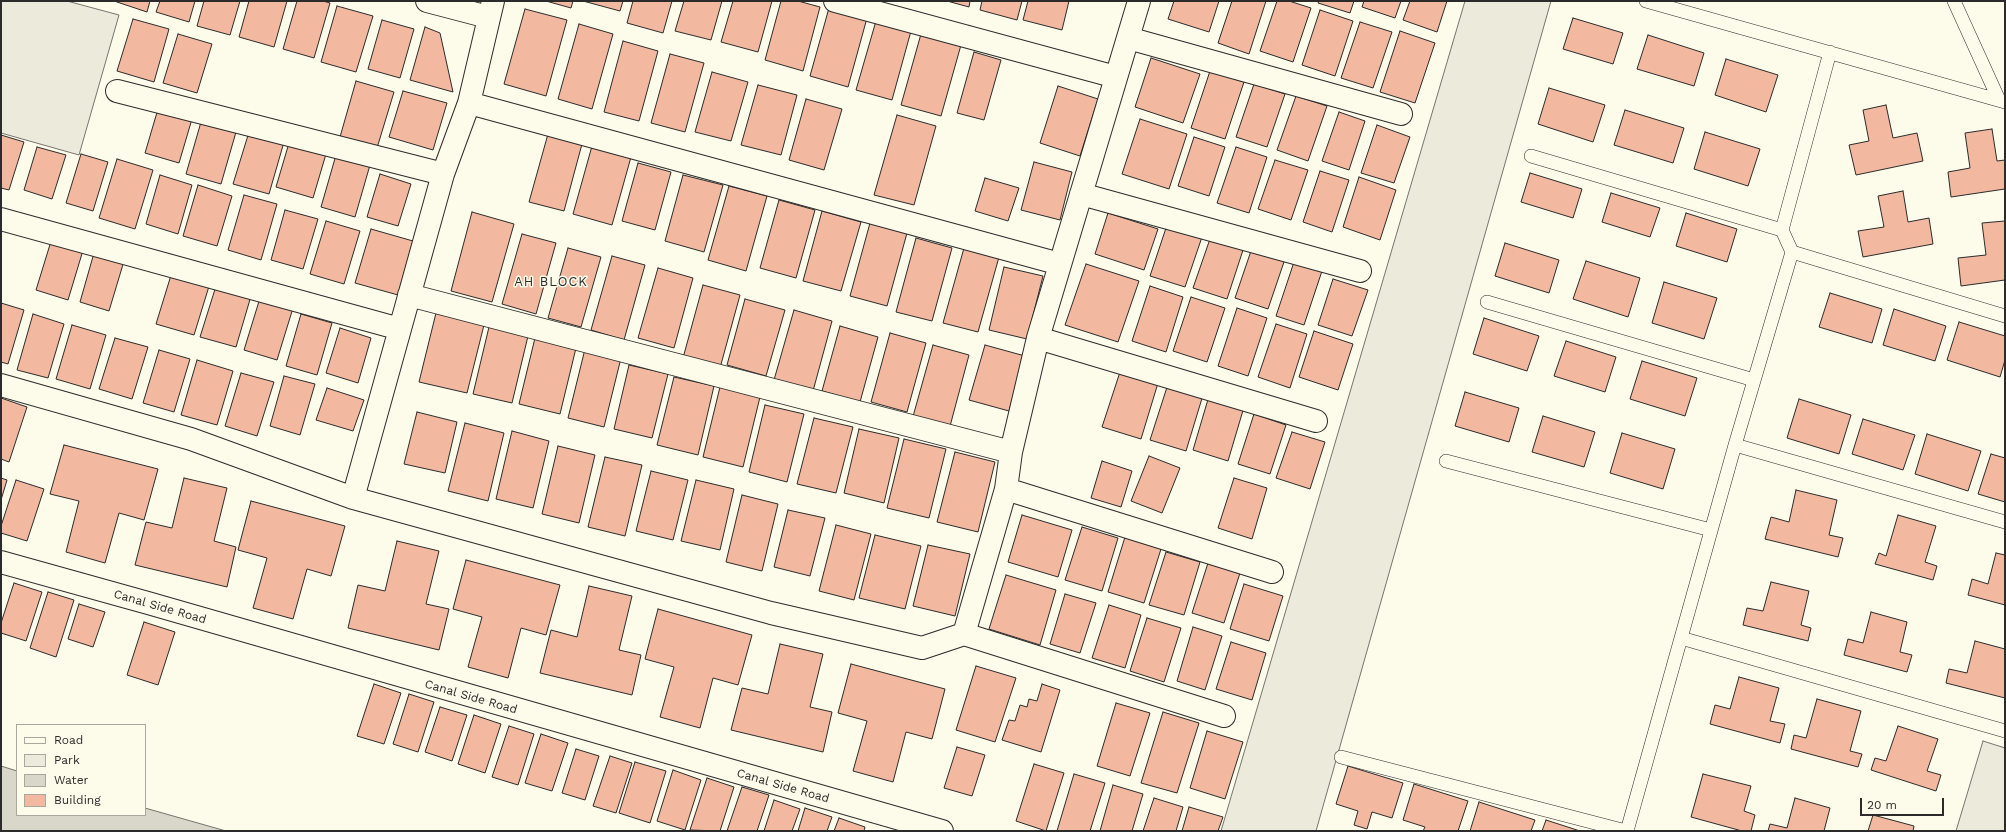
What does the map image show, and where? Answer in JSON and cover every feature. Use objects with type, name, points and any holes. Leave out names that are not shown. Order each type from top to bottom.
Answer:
[{"type":"street","points":[[352,498],[443,174],[469,103],[490,9],[427,1]]},
{"type":"street","points":[[835,1],[1116,77]]},
{"type":"street","points":[[964,634],[1006,489],[1011,452],[1038,338],[1139,1]]},
{"type":"street","points":[[1128,38],[1401,114]]},
{"type":"street","points":[[117,91],[443,174]]},
{"type":"street","points":[[469,103],[1060,264]]},
{"type":"street","points":[[1081,194],[1360,271]]},
{"type":"street","points":[[1,219],[400,329]]},
{"type":"street","points":[[409,295],[1011,452]]},
{"type":"street","points":[[1038,338],[1316,421]]},
{"type":"street","points":[[1,385],[191,440],[352,498],[771,613],[922,648],[964,634],[1224,716]]},
{"type":"street","points":[[1006,489],[1272,572]]},
{"type":"street","name":"Canal Side Road","points":[[1,562],[942,831]]},
{"type":"lane","points":[[1646,1],[2002,101]]},
{"type":"lane","points":[[1954,1],[2002,101]]},
{"type":"lane","points":[[1341,757],[1627,831],[1735,445],[1792,252],[1782,230],[1830,52]]},
{"type":"lane","points":[[1531,156],[1782,230]]},
{"type":"lane","points":[[1792,252],[2005,316]]},
{"type":"lane","points":[[1487,302],[1754,380]]},
{"type":"lane","points":[[1735,445],[2005,522]]},
{"type":"lane","points":[[1446,461],[1711,530]]},
{"type":"lane","points":[[1681,638],[2005,731]]},
{"type":"green space","points":[[1,1],[67,1],[119,15],[79,155],[1,133]]},
{"type":"green space","points":[[1465,1],[1551,1],[1316,831],[1221,831]]},
{"type":"green space","points":[[1983,741],[2005,748],[2005,831],[1956,831]]},
{"type":"water","points":[[1,766],[16,771],[16,816],[146,816],[146,808],[226,831],[1,831]]},
{"type":"building","points":[[114,1],[150,1],[147,12]]},
{"type":"building","points":[[160,1],[195,1],[189,22],[156,12]]},
{"type":"building","points":[[204,1],[240,1],[230,35],[197,26]]},
{"type":"building","points":[[249,1],[287,1],[274,47],[239,37]]},
{"type":"building","points":[[297,1],[323,1],[330,3],[314,58],[283,49]]},
{"type":"building","points":[[546,1],[573,1],[571,8]]},
{"type":"building","points":[[583,1],[623,1],[620,11]]},
{"type":"building","points":[[633,1],[672,1],[663,33],[627,23]]},
{"type":"building","points":[[684,1],[722,1],[711,40],[675,31]]},
{"type":"building","points":[[733,1],[772,1],[758,52],[721,42]]},
{"type":"building","points":[[781,1],[798,1],[820,7],[803,71],[765,60]]},
{"type":"building","points":[[947,1],[970,1],[969,7]]},
{"type":"building","points":[[982,1],[1022,1],[1017,20],[980,10]]},
{"type":"building","points":[[1028,1],[1069,1],[1062,30],[1023,20]]},
{"type":"building","points":[[1174,1],[1219,1],[1209,32],[1168,19]]},
{"type":"building","points":[[1232,1],[1266,1],[1249,54],[1218,43]]},
{"type":"building","points":[[1277,1],[1289,1],[1311,8],[1293,62],[1260,51]]},
{"type":"building","points":[[1319,1],[1354,1],[1350,13],[1318,3]]},
{"type":"building","points":[[1364,1],[1401,1],[1395,18],[1362,7]]},
{"type":"building","points":[[1410,1],[1447,1],[1437,32],[1403,20]]},
{"type":"building","points":[[337,6],[373,16],[356,72],[321,62]]},
{"type":"building","points":[[829,8],[867,18],[848,87],[810,76]]},
{"type":"building","points":[[525,9],[567,20],[546,96],[504,84]]},
{"type":"building","points":[[1320,10],[1353,21],[1335,76],[1302,65]]},
{"type":"building","points":[[1573,18],[1623,33],[1613,64],[1563,49]]},
{"type":"building","points":[[133,19],[169,29],[154,82],[117,71]]},
{"type":"building","points":[[382,20],[414,29],[400,78],[368,69]]},
{"type":"building","points":[[876,21],[911,31],[892,100],[856,90]]},
{"type":"building","points":[[1360,22],[1392,32],[1373,88],[1341,78]]},
{"type":"building","points":[[579,24],[613,34],[592,109],[558,99]]},
{"type":"building","points":[[425,27],[440,33],[453,92],[410,80]]},
{"type":"building","points":[[1400,31],[1435,43],[1415,103],[1380,92]]},
{"type":"building","points":[[178,34],[212,44],[197,93],[163,83]]},
{"type":"building","points":[[921,34],[961,45],[941,116],[901,105]]},
{"type":"building","points":[[1648,35],[1704,53],[1694,86],[1637,69]]},
{"type":"building","points":[[623,41],[658,51],[639,121],[604,112]]},
{"type":"building","points":[[974,52],[1001,60],[984,120],[957,113]]},
{"type":"building","points":[[670,54],[704,63],[685,132],[651,123]]},
{"type":"building","points":[[1151,58],[1200,74],[1183,123],[1135,107]]},
{"type":"building","points":[[1726,59],[1778,75],[1766,112],[1715,95]]},
{"type":"building","points":[[1210,71],[1244,82],[1225,139],[1191,128]]},
{"type":"building","points":[[712,72],[748,82],[731,141],[695,132]]},
{"type":"building","points":[[356,81],[394,92],[377,148],[340,137]]},
{"type":"building","points":[[1254,84],[1285,94],[1267,147],[1236,137]]},
{"type":"building","points":[[758,85],[797,95],[781,155],[741,145]]},
{"type":"building","points":[[1058,86],[1098,99],[1080,156],[1040,143]]},
{"type":"building","points":[[1549,88],[1605,105],[1593,142],[1538,124]]},
{"type":"building","points":[[403,91],[447,103],[433,150],[389,137]]},
{"type":"building","points":[[1296,96],[1327,106],[1308,161],[1277,150]]},
{"type":"building","points":[[806,99],[842,109],[824,170],[789,160]]},
{"type":"building","points":[[1886,105],[1893,138],[1917,133],[1923,161],[1856,175],[1849,145],[1869,141],[1863,110]]},
{"type":"building","points":[[158,109],[192,119],[179,163],[145,153]]},
{"type":"building","points":[[1625,110],[1684,128],[1673,163],[1614,145]]},
{"type":"building","points":[[1339,112],[1365,121],[1349,170],[1322,161]]},
{"type":"building","points":[[897,115],[936,126],[914,205],[874,195]]},
{"type":"building","points":[[1140,119],[1187,134],[1169,189],[1122,174]]},
{"type":"building","points":[[201,122],[236,132],[221,184],[186,174]]},
{"type":"building","points":[[1377,125],[1410,137],[1394,183],[1361,173]]},
{"type":"building","points":[[1992,129],[1997,161],[2005,160],[2005,189],[1951,197],[1948,172],[1970,168],[1965,133]]},
{"type":"building","points":[[249,132],[284,142],[269,194],[233,184]]},
{"type":"building","points":[[1705,132],[1760,149],[1748,186],[1694,169]]},
{"type":"building","points":[[548,134],[582,144],[564,211],[529,202]]},
{"type":"building","points":[[1,135],[24,142],[9,190],[1,188]]},
{"type":"building","points":[[1194,137],[1225,147],[1209,196],[1178,186]]},
{"type":"building","points":[[289,143],[326,154],[313,198],[276,187]]},
{"type":"building","points":[[592,146],[631,157],[612,225],[573,214]]},
{"type":"building","points":[[37,147],[66,155],[52,199],[24,190]]},
{"type":"building","points":[[1236,147],[1267,157],[1249,213],[1217,203]]},
{"type":"building","points":[[81,154],[108,162],[93,211],[66,203]]},
{"type":"building","points":[[336,155],[370,165],[355,217],[321,207]]},
{"type":"building","points":[[117,159],[153,170],[135,229],[99,218]]},
{"type":"building","points":[[1275,160],[1308,170],[1291,220],[1258,209]]},
{"type":"building","points":[[1034,162],[1072,172],[1060,220],[1021,210]]},
{"type":"building","points":[[638,163],[671,172],[655,230],[622,221]]},
{"type":"building","points":[[1320,171],[1349,180],[1332,232],[1303,222]]},
{"type":"building","points":[[1530,173],[1582,189],[1573,218],[1521,202]]},
{"type":"building","points":[[380,174],[411,184],[398,226],[367,217]]},
{"type":"building","points":[[160,175],[192,185],[178,234],[146,224]]},
{"type":"building","points":[[683,175],[723,185],[704,252],[665,241]]},
{"type":"building","points":[[1359,177],[1396,190],[1380,240],[1343,227]]},
{"type":"building","points":[[985,178],[1019,188],[1008,221],[975,211]]},
{"type":"building","points":[[198,185],[232,196],[217,246],[183,236]]},
{"type":"building","points":[[729,186],[767,196],[746,271],[708,260]]},
{"type":"building","points":[[1903,191],[1908,222],[1929,218],[1933,244],[1863,257],[1858,231],[1884,227],[1878,196]]},
{"type":"building","points":[[1611,193],[1660,208],[1650,237],[1602,222]]},
{"type":"building","points":[[244,195],[277,204],[261,260],[228,250]]},
{"type":"building","points":[[779,200],[815,210],[796,278],[760,268]]},
{"type":"building","points":[[285,210],[318,219],[303,269],[271,260]]},
{"type":"building","points":[[822,211],[861,222],[841,291],[803,281]]},
{"type":"building","points":[[472,212],[514,224],[492,302],[451,291]]},
{"type":"building","points":[[1108,213],[1158,229],[1144,270],[1095,254]]},
{"type":"building","points":[[1686,213],[1737,229],[1727,262],[1676,246]]},
{"type":"building","points":[[326,221],[360,231],[344,284],[310,274]]},
{"type":"building","points":[[2005,221],[2005,280],[1961,286],[1958,258],[1986,255],[1982,223]]},
{"type":"building","points":[[1168,222],[1203,234],[1185,287],[1150,276]]},
{"type":"building","points":[[870,223],[907,233],[887,306],[850,296]]},
{"type":"building","points":[[371,229],[413,241],[398,295],[355,283]]},
{"type":"building","points":[[522,234],[556,243],[536,314],[502,304]]},
{"type":"building","points":[[1211,236],[1244,247],[1227,299],[1193,288]]},
{"type":"building","points":[[52,238],[84,247],[68,300],[36,290]]},
{"type":"building","points":[[916,238],[952,248],[932,321],[896,312]]},
{"type":"building","points":[[1505,243],[1559,260],[1549,293],[1495,276]]},
{"type":"building","points":[[1253,245],[1286,256],[1268,309],[1235,298]]},
{"type":"building","points":[[568,248],[601,257],[581,327],[548,318]]},
{"type":"building","points":[[964,248],[999,257],[978,332],[943,323]]},
{"type":"building","points":[[94,253],[124,261],[109,311],[80,302]]},
{"type":"building","points":[[612,256],[645,265],[624,340],[591,330]]},
{"type":"building","points":[[1586,261],[1640,278],[1628,317],[1573,299]]},
{"type":"building","points":[[1294,262],[1322,271],[1304,325],[1276,316]]},
{"type":"building","points":[[1086,264],[1139,281],[1118,342],[1065,325]]},
{"type":"building","points":[[1004,267],[1043,276],[1027,339],[989,330]]},
{"type":"building","points":[[658,268],[693,278],[674,348],[638,338]]},
{"type":"building","points":[[172,272],[210,283],[194,335],[156,324]]},
{"type":"building","points":[[1333,279],[1368,290],[1352,336],[1318,325]]},
{"type":"building","points":[[1664,282],[1717,298],[1704,339],[1652,323]]},
{"type":"building","points":[[703,285],[740,295],[720,368],[683,358]]},
{"type":"building","points":[[216,286],[251,296],[236,347],[200,337]]},
{"type":"building","points":[[1150,286],[1183,297],[1166,352],[1132,341]]},
{"type":"building","points":[[1830,293],[1882,309],[1872,343],[1819,327]]},
{"type":"building","points":[[1191,297],[1225,308],[1207,362],[1173,351]]},
{"type":"building","points":[[260,298],[293,308],[277,360],[244,350]]},
{"type":"building","points":[[745,299],[785,310],[766,376],[727,365]]},
{"type":"building","points":[[1,303],[24,310],[8,364],[1,362]]},
{"type":"building","points":[[1237,308],[1267,318],[1248,376],[1218,366]]},
{"type":"building","points":[[1894,309],[1946,326],[1935,361],[1883,345]]},
{"type":"building","points":[[794,310],[832,321],[813,391],[774,380]]},
{"type":"building","points":[[436,313],[484,325],[467,393],[419,382]]},
{"type":"building","points":[[33,314],[64,324],[48,378],[17,370]]},
{"type":"building","points":[[301,314],[332,323],[317,375],[286,366]]},
{"type":"building","points":[[1484,318],[1539,336],[1527,371],[1473,354]]},
{"type":"building","points":[[1959,322],[2005,336],[2005,360],[2000,377],[1947,360]]},
{"type":"building","points":[[1276,324],[1307,334],[1290,388],[1258,377]]},
{"type":"building","points":[[72,325],[106,335],[90,389],[56,379]]},
{"type":"building","points":[[840,326],[878,337],[860,402],[822,391]]},
{"type":"building","points":[[489,327],[528,336],[512,403],[473,394]]},
{"type":"building","points":[[340,328],[371,338],[358,383],[326,373]]},
{"type":"building","points":[[1314,331],[1353,344],[1338,390],[1299,377]]},
{"type":"building","points":[[890,333],[926,343],[907,412],[871,402]]},
{"type":"building","points":[[115,338],[148,347],[132,399],[99,389]]},
{"type":"building","points":[[535,338],[576,348],[560,414],[519,404]]},
{"type":"building","points":[[1566,341],[1616,357],[1605,392],[1554,376]]},
{"type":"building","points":[[933,345],[969,355],[949,430],[912,420]]},
{"type":"building","points":[[985,345],[1025,356],[1009,411],[969,400]]},
{"type":"building","points":[[585,349],[621,358],[604,427],[568,418]]},
{"type":"building","points":[[159,350],[190,359],[174,412],[143,403]]},
{"type":"building","points":[[197,360],[233,371],[217,425],[181,415]]},
{"type":"building","points":[[1642,361],[1697,378],[1685,416],[1630,399]]},
{"type":"building","points":[[629,365],[668,374],[652,438],[614,429]]},
{"type":"building","points":[[1120,372],[1158,383],[1141,439],[1102,427]]},
{"type":"building","points":[[241,373],[274,382],[257,436],[225,426]]},
{"type":"building","points":[[284,376],[315,384],[300,435],[270,426]]},
{"type":"building","points":[[674,377],[714,386],[698,455],[657,445]]},
{"type":"building","points":[[1168,384],[1203,395],[1186,451],[1150,440]]},
{"type":"building","points":[[720,387],[760,397],[743,467],[703,457]]},
{"type":"building","points":[[327,388],[364,400],[353,431],[316,420]]},
{"type":"building","points":[[1465,392],[1519,408],[1509,442],[1455,426]]},
{"type":"building","points":[[1209,396],[1244,407],[1228,461],[1193,450]]},
{"type":"building","points":[[1,398],[27,407],[9,462],[1,459]]},
{"type":"building","points":[[1799,399],[1851,415],[1839,454],[1787,438]]},
{"type":"building","points":[[765,405],[804,414],[787,482],[749,472]]},
{"type":"building","points":[[417,412],[457,422],[445,473],[404,464]]},
{"type":"building","points":[[1254,414],[1286,425],[1270,474],[1238,464]]},
{"type":"building","points":[[1543,416],[1595,432],[1584,467],[1532,452]]},
{"type":"building","points":[[814,418],[853,427],[836,493],[797,484]]},
{"type":"building","points":[[1863,419],[1915,435],[1903,470],[1852,454]]},
{"type":"building","points":[[465,423],[504,433],[488,501],[448,491]]},
{"type":"building","points":[[859,429],[899,438],[884,503],[844,493]]},
{"type":"building","points":[[512,431],[549,441],[533,508],[496,499]]},
{"type":"building","points":[[1292,432],[1325,442],[1310,489],[1276,478]]},
{"type":"building","points":[[1622,433],[1675,449],[1663,489],[1610,473]]},
{"type":"building","points":[[1927,434],[1981,451],[1968,491],[1915,474]]},
{"type":"building","points":[[904,439],[946,449],[929,518],[887,508]]},
{"type":"building","points":[[64,445],[158,469],[144,520],[119,513],[105,563],[66,552],[79,501],[50,494]]},
{"type":"building","points":[[558,446],[595,455],[579,523],[542,514]]},
{"type":"building","points":[[955,452],[995,462],[978,532],[937,522]]},
{"type":"building","points":[[1991,454],[2005,458],[2005,502],[1978,494]]},
{"type":"building","points":[[1149,456],[1180,468],[1162,513],[1131,501]]},
{"type":"building","points":[[605,457],[642,465],[625,536],[588,527]]},
{"type":"building","points":[[1102,461],[1132,471],[1121,507],[1091,498]]},
{"type":"building","points":[[651,471],[688,480],[673,540],[636,531]]},
{"type":"building","points":[[1,478],[7,480],[1,500]]},
{"type":"building","points":[[184,478],[227,488],[214,541],[236,547],[227,587],[135,565],[146,522],[172,528]]},
{"type":"building","points":[[1234,478],[1267,488],[1252,539],[1218,528]]},
{"type":"building","points":[[16,480],[44,489],[27,541],[1,533],[1,526]]},
{"type":"building","points":[[696,480],[734,489],[720,550],[681,541]]},
{"type":"building","points":[[1796,490],[1837,500],[1829,535],[1843,538],[1838,557],[1765,539],[1771,517],[1789,522]]},
{"type":"building","points":[[742,495],[778,504],[762,571],[726,562]]},
{"type":"building","points":[[251,501],[345,526],[331,576],[307,569],[293,619],[253,608],[267,558],[238,550]]},
{"type":"building","points":[[788,510],[825,518],[810,576],[774,567]]},
{"type":"building","points":[[1022,515],[1072,530],[1058,577],[1008,562]]},
{"type":"building","points":[[1898,515],[1936,526],[1925,562],[1937,566],[1933,580],[1875,564],[1879,553],[1886,556]]},
{"type":"building","points":[[836,525],[871,534],[854,600],[819,591]]},
{"type":"building","points":[[1082,527],[1118,538],[1102,591],[1065,580]]},
{"type":"building","points":[[875,535],[921,546],[905,609],[859,598]]},
{"type":"building","points":[[1125,537],[1161,549],[1144,603],[1108,592]]},
{"type":"building","points":[[397,541],[439,551],[426,604],[449,609],[439,650],[348,628],[358,585],[385,591]]},
{"type":"building","points":[[928,545],[970,554],[955,616],[913,606]]},
{"type":"building","points":[[1166,552],[1200,562],[1184,615],[1149,605]]},
{"type":"building","points":[[1996,553],[2005,555],[2005,605],[1968,595],[1972,579],[1988,584]]},
{"type":"building","points":[[466,560],[560,585],[546,635],[521,628],[508,678],[468,667],[482,617],[453,609]]},
{"type":"building","points":[[1208,563],[1240,573],[1224,623],[1192,613]]},
{"type":"building","points":[[1006,575],[1056,590],[1040,645],[989,629]]},
{"type":"building","points":[[1771,582],[1809,591],[1801,625],[1811,628],[1808,641],[1743,625],[1747,608],[1763,611]]},
{"type":"building","points":[[14,583],[42,592],[26,641],[1,633],[1,623]]},
{"type":"building","points":[[1244,584],[1283,596],[1269,641],[1230,629]]},
{"type":"building","points":[[589,586],[632,596],[619,650],[641,655],[632,695],[540,673],[551,630],[577,637]]},
{"type":"building","points":[[48,592],[74,600],[56,657],[30,648]]},
{"type":"building","points":[[1065,594],[1096,603],[1080,653],[1050,644]]},
{"type":"building","points":[[79,604],[105,612],[93,647],[68,639]]},
{"type":"building","points":[[1109,605],[1141,615],[1125,668],[1092,658]]},
{"type":"building","points":[[658,609],[752,635],[738,685],[713,678],[700,728],[660,717],[674,667],[645,659]]},
{"type":"building","points":[[1871,612],[1907,622],[1900,652],[1912,655],[1907,672],[1844,655],[1848,639],[1863,643]]},
{"type":"building","points":[[1147,618],[1181,628],[1164,682],[1130,671]]},
{"type":"building","points":[[144,622],[175,632],[158,685],[127,675]]},
{"type":"building","points":[[1193,627],[1222,636],[1205,690],[1177,681]]},
{"type":"building","points":[[1975,641],[2005,649],[2005,698],[1946,683],[1949,669],[1967,673]]},
{"type":"building","points":[[1231,642],[1266,653],[1252,700],[1216,689]]},
{"type":"building","points":[[780,644],[823,654],[810,707],[832,712],[823,752],[731,730],[742,688],[768,694]]},
{"type":"building","points":[[851,664],[945,689],[932,739],[906,732],[893,782],[853,771],[867,721],[838,713]]},
{"type":"building","points":[[976,666],[1016,678],[995,742],[956,730]]},
{"type":"building","points":[[1739,677],[1779,688],[1770,721],[1785,724],[1780,743],[1710,724],[1715,705],[1730,709]]},
{"type":"building","points":[[374,684],[401,693],[384,744],[357,736]]},
{"type":"building","points":[[1042,684],[1060,690],[1041,752],[1002,740],[1009,720],[1015,721],[1020,705],[1027,707],[1029,699],[1037,701]]},
{"type":"building","points":[[409,694],[434,702],[418,752],[393,744]]},
{"type":"building","points":[[1817,699],[1861,711],[1850,751],[1862,754],[1858,767],[1791,749],[1794,735],[1806,738]]},
{"type":"building","points":[[1116,703],[1150,713],[1130,776],[1097,766]]},
{"type":"building","points":[[440,707],[467,715],[452,761],[425,752]]},
{"type":"building","points":[[1163,712],[1199,723],[1177,793],[1141,783]]},
{"type":"building","points":[[474,715],[501,724],[485,773],[458,764]]},
{"type":"building","points":[[509,726],[534,734],[518,785],[492,777]]},
{"type":"building","points":[[1898,726],[1938,739],[1927,771],[1941,775],[1936,791],[1871,770],[1875,758],[1886,761]]},
{"type":"building","points":[[1207,731],[1243,742],[1225,799],[1190,788]]},
{"type":"building","points":[[541,734],[568,743],[552,791],[525,783]]},
{"type":"building","points":[[957,747],[985,755],[972,796],[944,788]]},
{"type":"building","points":[[576,749],[599,756],[585,800],[562,793]]},
{"type":"building","points":[[610,756],[632,763],[616,813],[593,806]]},
{"type":"building","points":[[635,762],[666,771],[650,823],[619,813]]},
{"type":"building","points":[[1034,764],[1064,773],[1046,831],[1016,821]]},
{"type":"building","points":[[1348,766],[1403,783],[1392,818],[1372,812],[1367,829],[1354,825],[1358,811],[1336,804]]},
{"type":"building","points":[[673,770],[701,780],[685,830],[657,821]]},
{"type":"building","points":[[1074,774],[1105,783],[1090,831],[1057,831]]},
{"type":"building","points":[[1703,774],[1751,786],[1744,811],[1755,815],[1751,831],[1742,831],[1691,817]]},
{"type":"building","points":[[707,778],[734,787],[720,831],[690,830]]},
{"type":"building","points":[[1414,784],[1468,801],[1458,831],[1423,831],[1425,827],[1403,820]]},
{"type":"building","points":[[1113,785],[1143,794],[1132,831],[1100,831]]},
{"type":"building","points":[[742,787],[769,795],[757,831],[727,831]]},
{"type":"building","points":[[1154,798],[1183,807],[1176,831],[1143,831]]},
{"type":"building","points":[[1795,798],[1830,808],[1824,831],[1768,831],[1770,824],[1787,828]]},
{"type":"building","points":[[774,800],[800,809],[792,831],[764,831]]},
{"type":"building","points":[[1479,802],[1535,820],[1531,831],[1470,831]]},
{"type":"building","points":[[1189,807],[1223,817],[1218,831],[1182,831]]},
{"type":"building","points":[[805,808],[832,817],[827,831],[798,831]]},
{"type":"building","points":[[1873,815],[1914,826],[1913,831],[1868,831]]},
{"type":"building","points":[[839,818],[865,827],[864,831],[834,831]]},
{"type":"building","points":[[1546,820],[1580,831],[1542,831]]},
{"type":"district","name":"AH BLOCK","points":[[551,282]]}]
